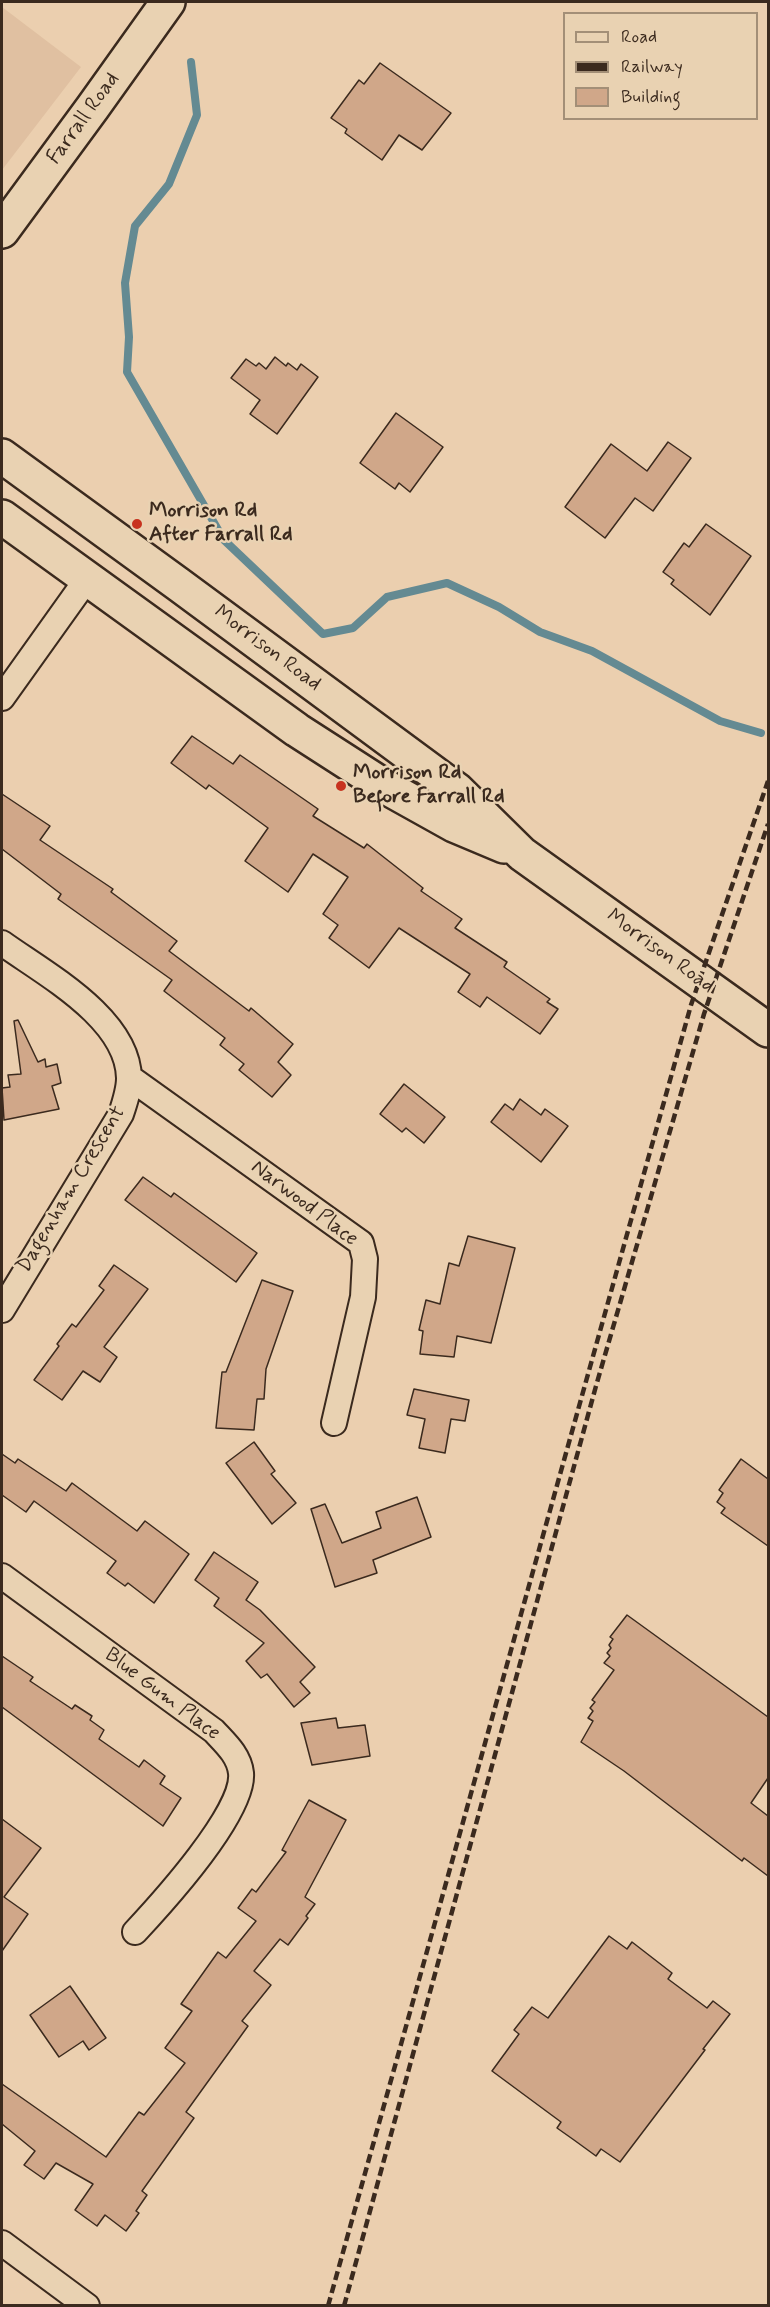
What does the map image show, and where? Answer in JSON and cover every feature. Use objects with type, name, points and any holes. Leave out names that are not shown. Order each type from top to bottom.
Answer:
[{"type":"main road","name":"Farrall Road","points":[[2,231],[93,108],[166,3]]},
{"type":"main road","name":"Morrison Road","points":[[2,456],[457,790],[522,854],[768,1030]]},
{"type":"main road","name":"Morrison Road","points":[[2,517],[297,730],[384,786],[454,825],[522,854]]},
{"type":"street","points":[[2,698],[87,579]]},
{"type":"street","name":"Dagenham Crescent","points":[[2,943],[79,999],[107,1024],[126,1059],[129,1077],[127,1097],[121,1114],[2,1310]]},
{"type":"street","name":"Narwood Place","points":[[129,1077],[361,1243],[365,1259],[364,1289],[333,1423]]},
{"type":"street","name":"Blue Gum Place","points":[[2,1576],[214,1731],[232,1749],[241,1773],[236,1798],[183,1879],[135,1932]]},
{"type":"street","points":[[2,2243],[87,2306]]},
{"type":"shaded area","points":[[2,7],[81,67],[2,170]]},
{"type":"building","points":[[380,63],[451,113],[422,150],[399,135],[382,160],[345,133],[347,129],[331,118],[359,80],[364,84]]},
{"type":"building","points":[[275,357],[286,366],[288,363],[297,370],[301,364],[318,377],[277,434],[250,414],[260,400],[231,378],[246,359],[256,366],[259,363],[266,369]]},
{"type":"building","points":[[396,413],[443,447],[410,492],[399,483],[395,489],[360,463]]},
{"type":"building","points":[[668,442],[691,458],[653,511],[635,498],[605,538],[565,507],[611,444],[647,471]]},
{"type":"building","points":[[706,524],[751,556],[710,615],[671,584],[674,580],[663,572],[684,543],[689,547]]},
{"type":"building","points":[[192,736],[233,764],[240,755],[318,809],[313,816],[364,848],[367,844],[423,888],[421,891],[462,919],[455,928],[507,962],[504,967],[550,999],[547,1002],[558,1009],[540,1034],[487,997],[480,1007],[458,992],[470,974],[399,928],[369,968],[329,938],[338,925],[323,914],[348,877],[313,854],[288,892],[245,861],[268,828],[209,785],[206,789],[171,763]]},
{"type":"building","points":[[2,794],[50,826],[40,840],[113,889],[111,892],[177,941],[169,951],[249,1011],[251,1008],[293,1044],[278,1062],[291,1075],[272,1097],[239,1070],[244,1064],[220,1045],[225,1038],[164,991],[172,980],[58,899],[61,894],[2,849]]},
{"type":"building","points":[[18,1020],[38,1062],[45,1059],[46,1067],[57,1064],[61,1083],[52,1086],[59,1109],[4,1120],[2,1088],[10,1087],[8,1075],[21,1074],[14,1021]]},
{"type":"building","points":[[404,1084],[445,1117],[424,1143],[406,1128],[402,1132],[380,1114]]},
{"type":"building","points":[[520,1099],[541,1115],[545,1109],[568,1126],[541,1162],[491,1122],[505,1104],[513,1110]]},
{"type":"building","points":[[143,1177],[171,1197],[174,1193],[257,1253],[236,1282],[125,1200]]},
{"type":"building","points":[[468,1236],[515,1248],[491,1343],[457,1336],[454,1357],[420,1354],[423,1331],[419,1330],[426,1300],[440,1304],[449,1263],[459,1266]]},
{"type":"building","points":[[114,1265],[148,1289],[104,1347],[117,1357],[100,1382],[83,1371],[62,1400],[34,1380],[72,1324],[76,1327],[104,1290],[99,1286]]},
{"type":"building","points":[[262,1280],[293,1291],[266,1369],[264,1399],[257,1399],[254,1430],[216,1428],[222,1372],[226,1372]]},
{"type":"building","points":[[414,1389],[469,1400],[465,1421],[451,1419],[445,1453],[419,1448],[425,1419],[407,1415]]},
{"type":"building","points":[[254,1442],[275,1471],[271,1474],[296,1503],[272,1524],[226,1463]]},
{"type":"building","points":[[2,1454],[15,1463],[18,1459],[66,1491],[72,1483],[137,1531],[145,1521],[189,1554],[154,1603],[128,1583],[125,1586],[107,1573],[116,1561],[34,1501],[26,1512],[2,1495]]},
{"type":"building","points":[[741,1459],[768,1479],[768,1546],[721,1513],[725,1508],[717,1502],[723,1493],[719,1490]]},
{"type":"building","points":[[417,1497],[431,1537],[373,1560],[377,1573],[335,1587],[311,1509],[325,1504],[342,1543],[381,1528],[376,1512]]},
{"type":"building","points":[[214,1552],[258,1582],[246,1600],[260,1610],[315,1667],[300,1682],[310,1693],[294,1707],[267,1674],[261,1678],[246,1661],[264,1643],[214,1606],[219,1598],[195,1580]]},
{"type":"building","points":[[627,1615],[768,1717],[768,1778],[751,1803],[768,1816],[768,1876],[744,1858],[742,1861],[624,1771],[581,1742],[593,1721],[588,1718],[593,1711],[590,1708],[595,1702],[592,1700],[614,1670],[604,1663],[610,1656],[607,1653],[613,1639],[610,1637]]},
{"type":"building","points":[[2,1656],[33,1677],[30,1681],[72,1709],[75,1705],[92,1716],[90,1720],[104,1730],[99,1739],[139,1767],[144,1760],[165,1776],[160,1784],[181,1798],[163,1826],[2,1707]]},
{"type":"building","points":[[336,1718],[338,1728],[365,1725],[370,1756],[312,1765],[301,1723]]},
{"type":"building","points":[[309,1800],[346,1820],[305,1897],[315,1904],[306,1916],[308,1918],[288,1945],[280,1939],[254,1971],[271,1985],[242,2021],[248,2026],[186,2112],[194,2118],[142,2191],[147,2195],[136,2211],[139,2213],[126,2231],[105,2215],[97,2226],[75,2210],[93,2184],[56,2163],[44,2179],[24,2165],[35,2151],[2,2124],[2,2084],[106,2157],[139,2112],[144,2115],[185,2063],[165,2048],[192,2011],[181,2004],[218,1952],[226,1958],[256,1921],[238,1908],[252,1889],[256,1892],[286,1852],[282,1850]]},
{"type":"building","points":[[2,1819],[41,1848],[4,1897],[28,1914],[2,1951]]},
{"type":"building","points":[[609,1936],[627,1949],[632,1942],[672,1973],[668,1979],[707,2008],[713,2001],[730,2014],[620,2162],[601,2149],[596,2156],[557,2128],[561,2122],[492,2071],[519,2034],[514,2030],[532,2007],[548,2018]]},
{"type":"building","points":[[70,1986],[106,2038],[89,2050],[83,2041],[59,2057],[30,2015]]},
{"type":"waterway","points":[[191,62],[197,115],[169,184],[135,226],[125,283],[129,337],[127,372],[224,540],[323,634],[353,628],[387,597],[447,583],[499,607],[540,632],[592,651],[720,721],[761,733]]},
{"type":"railway","points":[[328,2306],[691,1005],[768,781]]},
{"type":"railway","points":[[344,2306],[596,1386],[704,1014],[768,824]]},
{"type":"place","name":"Morrison Rd After Farrall Rd","points":[[137,524]]},
{"type":"place","name":"Morrison Rd Before Farrall Rd","points":[[341,786]]}]
